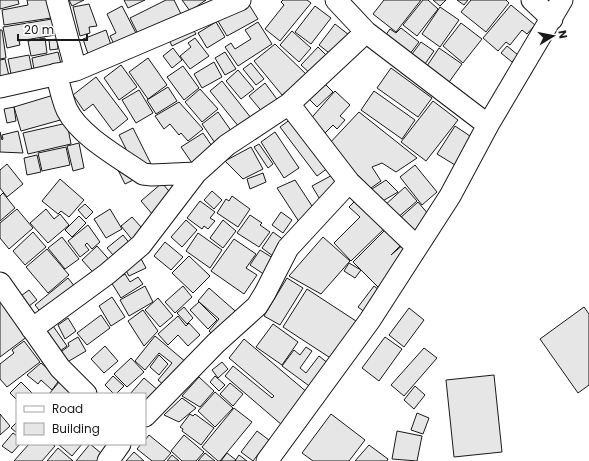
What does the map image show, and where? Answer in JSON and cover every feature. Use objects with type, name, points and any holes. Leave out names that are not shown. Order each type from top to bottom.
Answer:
[{"type":"street","points":[[58,0],[66,72],[67,110],[75,123],[143,174],[196,173]]},
{"type":"street","points":[[0,87],[66,72],[240,0]]},
{"type":"street","points":[[336,0],[366,32],[488,125]]},
{"type":"street","points":[[532,0],[552,19]]},
{"type":"street","points":[[267,461],[370,320],[450,196],[488,125],[562,0]]},
{"type":"street","points":[[32,329],[107,274],[141,245],[196,173],[227,145],[289,104],[366,32]]},
{"type":"street","points":[[289,104],[349,182],[417,247]]},
{"type":"street","points":[[146,415],[216,343],[256,306],[265,293],[288,248],[349,182]]},
{"type":"street","points":[[0,283],[60,368],[85,393]]},
{"type":"street","points":[[108,461],[119,445]]},
{"type":"building","points":[[0,0],[18,0],[19,4],[0,9]]},
{"type":"building","points":[[27,0],[48,0],[51,18],[4,25],[2,10],[28,5]]},
{"type":"building","points":[[69,0],[84,0],[72,6]]},
{"type":"building","points":[[124,0],[145,0],[128,8]]},
{"type":"building","points":[[166,0],[174,0],[186,24],[144,46],[130,18]]},
{"type":"building","points":[[182,0],[206,0],[190,11]]},
{"type":"building","points":[[283,0],[307,0],[311,3],[280,41],[265,29],[284,5],[281,2]]},
{"type":"building","points":[[384,0],[421,0],[396,32],[373,14]]},
{"type":"building","points":[[423,0],[428,0],[438,9],[417,36],[403,25]]},
{"type":"building","points":[[433,0],[446,0],[440,6]]},
{"type":"building","points":[[457,0],[468,0],[464,5]]},
{"type":"building","points":[[471,0],[506,0],[509,3],[486,32],[461,12]]},
{"type":"building","points":[[248,3],[258,19],[227,36],[218,21]]},
{"type":"building","points":[[89,4],[97,26],[89,27],[90,33],[80,36],[73,7]]},
{"type":"building","points":[[511,5],[535,25],[527,34],[522,30],[510,45],[506,42],[498,51],[483,38]]},
{"type":"building","points":[[122,6],[137,35],[115,46],[110,36],[116,33],[107,14]]},
{"type":"building","points":[[315,6],[331,18],[311,44],[295,32]]},
{"type":"building","points":[[440,7],[459,20],[440,47],[422,34]]},
{"type":"building","points":[[52,19],[55,35],[19,41],[20,45],[7,48],[3,27]]},
{"type":"building","points":[[216,22],[225,37],[207,48],[198,33]]},
{"type":"building","points":[[258,22],[272,44],[238,66],[225,47],[231,43],[235,49],[251,39],[245,30]]},
{"type":"building","points":[[461,23],[482,39],[463,63],[443,46]]},
{"type":"building","points":[[335,24],[349,35],[333,56],[319,45]]},
{"type":"building","points":[[191,26],[196,34],[172,46],[168,38]]},
{"type":"building","points":[[401,28],[419,42],[409,55],[385,36],[390,29],[396,33]]},
{"type":"building","points":[[0,30],[2,30],[6,58],[0,59]]},
{"type":"building","points":[[106,30],[111,45],[88,54],[83,39]]},
{"type":"building","points":[[292,31],[311,48],[299,62],[280,45]]},
{"type":"building","points":[[45,38],[47,53],[31,56],[28,41]]},
{"type":"building","points":[[195,38],[209,56],[190,69],[180,56],[191,47],[188,43]]},
{"type":"building","points":[[57,39],[58,49],[50,50],[49,40]]},
{"type":"building","points":[[421,42],[434,51],[425,64],[412,54]]},
{"type":"building","points":[[275,44],[308,76],[282,95],[254,61]]},
{"type":"building","points":[[507,46],[518,55],[512,62],[501,53]]},
{"type":"building","points":[[318,47],[331,60],[314,77],[301,65]]},
{"type":"building","points":[[173,48],[182,60],[172,68],[163,56]]},
{"type":"building","points":[[439,48],[462,64],[447,85],[425,69]]},
{"type":"building","points":[[58,52],[61,64],[34,69],[32,58]]},
{"type":"building","points":[[225,52],[236,69],[225,75],[215,58]]},
{"type":"building","points":[[29,55],[32,70],[11,74],[8,59]]},
{"type":"building","points":[[148,58],[167,85],[148,99],[129,72]]},
{"type":"building","points":[[5,59],[10,80],[0,83],[0,60]]},
{"type":"building","points":[[214,62],[222,77],[202,88],[194,74]]},
{"type":"building","points":[[251,63],[264,79],[256,85],[243,69]]},
{"type":"building","points":[[121,65],[137,87],[119,100],[104,78]]},
{"type":"building","points":[[183,66],[199,88],[184,100],[167,77]]},
{"type":"building","points":[[391,68],[432,98],[418,117],[377,88]]},
{"type":"building","points":[[238,70],[254,89],[241,99],[226,81]]},
{"type":"building","points":[[96,77],[128,119],[113,131],[93,104],[84,111],[73,95]]},
{"type":"building","points":[[222,81],[255,123],[243,132],[210,91]]},
{"type":"building","points":[[265,83],[279,102],[264,114],[249,96]]},
{"type":"building","points":[[324,83],[333,92],[317,107],[308,98]]},
{"type":"building","points":[[168,87],[177,101],[156,114],[147,100]]},
{"type":"building","points":[[200,89],[218,109],[202,122],[185,102]]},
{"type":"building","points":[[139,90],[153,113],[136,123],[122,100]]},
{"type":"building","points":[[335,91],[350,105],[340,116],[345,120],[337,129],[333,125],[322,136],[307,123]]},
{"type":"building","points":[[374,91],[415,120],[402,139],[361,110]]},
{"type":"building","points":[[57,94],[64,119],[21,131],[14,107]]},
{"type":"building","points":[[433,101],[458,120],[426,161],[401,142]]},
{"type":"building","points":[[179,102],[203,129],[188,141],[181,133],[179,135],[170,124],[164,129],[155,116]]},
{"type":"building","points":[[14,107],[16,121],[7,123],[4,109]]},
{"type":"building","points":[[218,112],[234,135],[217,146],[202,124]]},
{"type":"building","points":[[359,112],[417,158],[396,172],[382,163],[372,167],[381,181],[371,188],[327,146]]},
{"type":"building","points":[[295,116],[332,165],[317,176],[280,127]]},
{"type":"building","points":[[67,123],[71,144],[28,154],[23,133]]},
{"type":"building","points":[[455,126],[473,138],[455,165],[437,154]]},
{"type":"building","points":[[133,128],[154,170],[125,184],[111,156],[126,149],[119,135]]},
{"type":"building","points":[[18,131],[23,153],[0,152],[0,132],[2,140],[2,135]]},
{"type":"building","points":[[275,132],[299,168],[284,178],[261,142]]},
{"type":"building","points":[[203,133],[214,149],[192,163],[181,147]]},
{"type":"building","points":[[79,143],[84,168],[73,171],[67,146]]},
{"type":"building","points":[[259,144],[273,164],[268,168],[254,147]]},
{"type":"building","points":[[66,147],[70,165],[42,171],[38,153]]},
{"type":"building","points":[[251,147],[263,169],[243,179],[225,161]]},
{"type":"building","points":[[37,155],[41,172],[27,175],[24,158]]},
{"type":"building","points":[[7,164],[23,184],[7,197],[0,188],[0,170]]},
{"type":"building","points":[[415,165],[437,192],[422,205],[400,177]]},
{"type":"building","points":[[338,172],[330,206],[325,208],[312,186]]},
{"type":"building","points":[[263,173],[266,182],[250,189],[247,179]]},
{"type":"building","points":[[60,179],[84,200],[69,217],[61,211],[58,214],[42,201]]},
{"type":"building","points":[[295,180],[314,209],[305,231],[277,188]]},
{"type":"building","points":[[386,180],[398,192],[381,202],[372,189]]},
{"type":"building","points":[[162,183],[180,204],[159,222],[141,201]]},
{"type":"building","points":[[405,187],[417,201],[396,219],[385,205]]},
{"type":"building","points":[[212,191],[222,200],[214,209],[204,200]]},
{"type":"building","points":[[3,193],[15,208],[0,221],[0,196]]},
{"type":"building","points":[[232,196],[250,209],[238,227],[217,213],[226,199],[229,201]]},
{"type":"building","points":[[359,197],[387,226],[351,261],[334,243],[360,217],[349,207]]},
{"type":"building","points":[[200,201],[215,212],[210,218],[215,221],[208,229],[204,226],[202,229],[187,218]]},
{"type":"building","points":[[418,202],[434,221],[416,238],[399,219]]},
{"type":"building","points":[[85,204],[93,212],[86,219],[78,210]]},
{"type":"building","points":[[17,209],[33,228],[9,249],[0,238],[0,223]]},
{"type":"building","points":[[46,209],[54,219],[60,214],[69,225],[48,243],[30,223]]},
{"type":"building","points":[[110,209],[122,229],[106,238],[94,219]]},
{"type":"building","points":[[281,212],[292,220],[283,233],[272,225]]},
{"type":"building","points":[[250,215],[262,223],[260,225],[270,232],[259,247],[237,233]]},
{"type":"building","points":[[79,216],[86,223],[72,237],[65,230]]},
{"type":"building","points":[[132,217],[151,238],[139,248],[121,226]]},
{"type":"building","points":[[186,220],[197,230],[182,247],[171,237]]},
{"type":"building","points":[[223,220],[236,231],[223,248],[210,238]]},
{"type":"building","points":[[88,225],[100,242],[92,249],[87,243],[85,245],[89,250],[80,257],[68,241]]},
{"type":"building","points":[[388,227],[403,243],[391,255],[404,244],[414,268],[386,295],[353,262]]},
{"type":"building","points":[[33,232],[46,247],[25,265],[13,251]]},
{"type":"building","points":[[273,232],[292,246],[281,262],[262,248]]},
{"type":"building","points":[[198,233],[222,250],[210,268],[186,251]]},
{"type":"building","points":[[123,235],[135,250],[120,263],[107,248]]},
{"type":"building","points":[[62,237],[79,259],[65,269],[48,248]]},
{"type":"building","points":[[323,237],[350,261],[321,294],[289,276]]},
{"type":"building","points":[[234,239],[256,254],[246,268],[257,275],[244,294],[211,271]]},
{"type":"building","points":[[165,242],[183,257],[171,270],[154,256]]},
{"type":"building","points":[[97,246],[114,265],[99,279],[82,260]]},
{"type":"building","points":[[47,249],[69,275],[48,293],[26,267]]},
{"type":"building","points":[[260,250],[281,263],[271,279],[250,265]]},
{"type":"building","points":[[139,255],[146,268],[129,276],[122,263]]},
{"type":"building","points":[[189,256],[210,276],[193,293],[172,273]]},
{"type":"building","points":[[349,263],[361,270],[355,278],[344,271]]},
{"type":"building","points":[[125,274],[130,282],[138,277],[143,284],[121,298],[111,282]]},
{"type":"building","points":[[68,278],[79,292],[46,319],[35,305]]},
{"type":"building","points":[[287,278],[303,288],[280,325],[264,316]]},
{"type":"building","points":[[145,286],[153,302],[129,316],[120,300]]},
{"type":"building","points":[[183,286],[192,297],[175,313],[165,302]]},
{"type":"building","points":[[374,286],[385,295],[370,316],[358,307]]},
{"type":"building","points":[[209,288],[242,317],[220,341],[209,331],[219,319],[198,301]]},
{"type":"building","points":[[307,289],[359,323],[335,361],[283,327]]},
{"type":"building","points":[[29,290],[37,300],[25,309],[18,298]]},
{"type":"building","points":[[0,297],[28,336],[0,357]]},
{"type":"building","points":[[112,297],[125,317],[111,326],[99,306]]},
{"type":"building","points":[[158,298],[173,316],[160,327],[145,310]]},
{"type":"building","points":[[199,302],[217,320],[208,329],[190,310]]},
{"type":"building","points":[[184,307],[193,318],[187,324],[177,313]]},
{"type":"building","points":[[584,307],[589,314],[589,385],[578,393],[540,339]]},
{"type":"building","points":[[409,308],[424,320],[404,347],[389,335]]},
{"type":"building","points":[[143,310],[158,331],[144,346],[128,321]]},
{"type":"building","points":[[101,315],[110,328],[87,345],[77,333]]},
{"type":"building","points":[[178,316],[186,326],[189,323],[200,335],[188,346],[178,335],[168,345],[158,334]]},
{"type":"building","points":[[68,318],[76,331],[65,339],[58,325]]},
{"type":"building","points":[[273,324],[298,342],[282,365],[256,347]]},
{"type":"building","points":[[53,326],[67,346],[56,354],[41,335]]},
{"type":"building","points":[[155,336],[187,363],[167,388],[158,380],[172,363],[159,353],[145,370],[135,361]]},
{"type":"building","points":[[78,337],[86,351],[64,364],[58,354],[69,346],[68,343]]},
{"type":"building","points":[[385,337],[402,349],[379,381],[362,368]]},
{"type":"building","points":[[244,339],[308,393],[282,425],[225,376],[233,366],[272,398],[274,396],[229,358]]},
{"type":"building","points":[[24,341],[40,362],[7,387],[0,379],[0,364],[14,353],[12,350]]},
{"type":"building","points":[[105,346],[118,361],[104,373],[91,359]]},
{"type":"building","points":[[306,347],[312,351],[300,368],[306,373],[319,356],[329,364],[312,388],[282,366],[294,350],[300,355]]},
{"type":"building","points":[[424,348],[437,358],[404,396],[391,385]]},
{"type":"building","points":[[159,355],[168,364],[159,375],[150,367]]},
{"type":"building","points":[[131,358],[144,372],[127,387],[114,374]]},
{"type":"building","points":[[222,362],[228,369],[218,378],[212,370]]},
{"type":"building","points":[[41,363],[60,379],[52,390],[41,380],[38,384],[27,375]]},
{"type":"building","points":[[494,375],[502,452],[454,457],[446,380]]},
{"type":"building","points":[[113,376],[124,386],[117,393],[113,393],[105,385]]},
{"type":"building","points":[[215,376],[225,385],[219,391],[210,382]]},
{"type":"building","points":[[199,377],[214,391],[200,407],[182,396]]},
{"type":"building","points":[[144,378],[160,392],[146,407],[146,393],[131,393]]},
{"type":"building","points":[[60,381],[71,390],[69,393],[50,393]]},
{"type":"building","points":[[21,382],[32,393],[16,393],[16,399],[10,393]]},
{"type":"building","points":[[230,383],[243,394],[233,406],[220,394]]},
{"type":"building","points":[[415,386],[425,395],[414,409],[404,400]]},
{"type":"building","points":[[215,392],[233,408],[215,427],[198,411]]},
{"type":"building","points":[[182,398],[196,408],[179,422],[164,415]]},
{"type":"building","points":[[234,408],[252,422],[220,461],[218,461],[202,447]]},
{"type":"building","points":[[417,413],[429,418],[423,434],[411,430]]},
{"type":"building","points":[[0,414],[10,426],[0,435]]},
{"type":"building","points":[[190,414],[193,416],[195,414],[214,428],[201,445],[182,431],[183,429],[180,427]]},
{"type":"building","points":[[331,414],[365,440],[349,461],[313,461],[302,453]]},
{"type":"building","points":[[16,423],[16,432],[11,428]]},
{"type":"building","points":[[257,431],[269,440],[253,461],[241,452]]},
{"type":"building","points":[[397,431],[422,436],[417,461],[392,459]]},
{"type":"building","points":[[13,433],[16,435],[16,445],[19,445],[12,453],[2,446]]},
{"type":"building","points":[[149,435],[171,453],[164,461],[152,461],[137,449],[140,445],[146,445],[146,439]]},
{"type":"building","points":[[184,435],[204,452],[196,461],[182,461],[171,451]]},
{"type":"building","points":[[28,445],[55,446],[42,461],[14,461]]},
{"type":"building","points":[[59,445],[81,445],[72,456]]},
{"type":"building","points":[[89,445],[91,445],[107,458],[105,461],[76,461]]},
{"type":"building","points":[[369,445],[388,459],[387,461],[355,461]]},
{"type":"building","points":[[58,448],[73,461],[47,461]]},
{"type":"building","points":[[134,452],[144,461],[126,461]]},
{"type":"building","points":[[205,453],[215,461],[198,461]]},
{"type":"building","points":[[227,453],[236,460],[221,461]]},
{"type":"building","points":[[172,455],[179,461],[167,461]]},
{"type":"building","points":[[239,455],[247,461],[235,461]]}]
